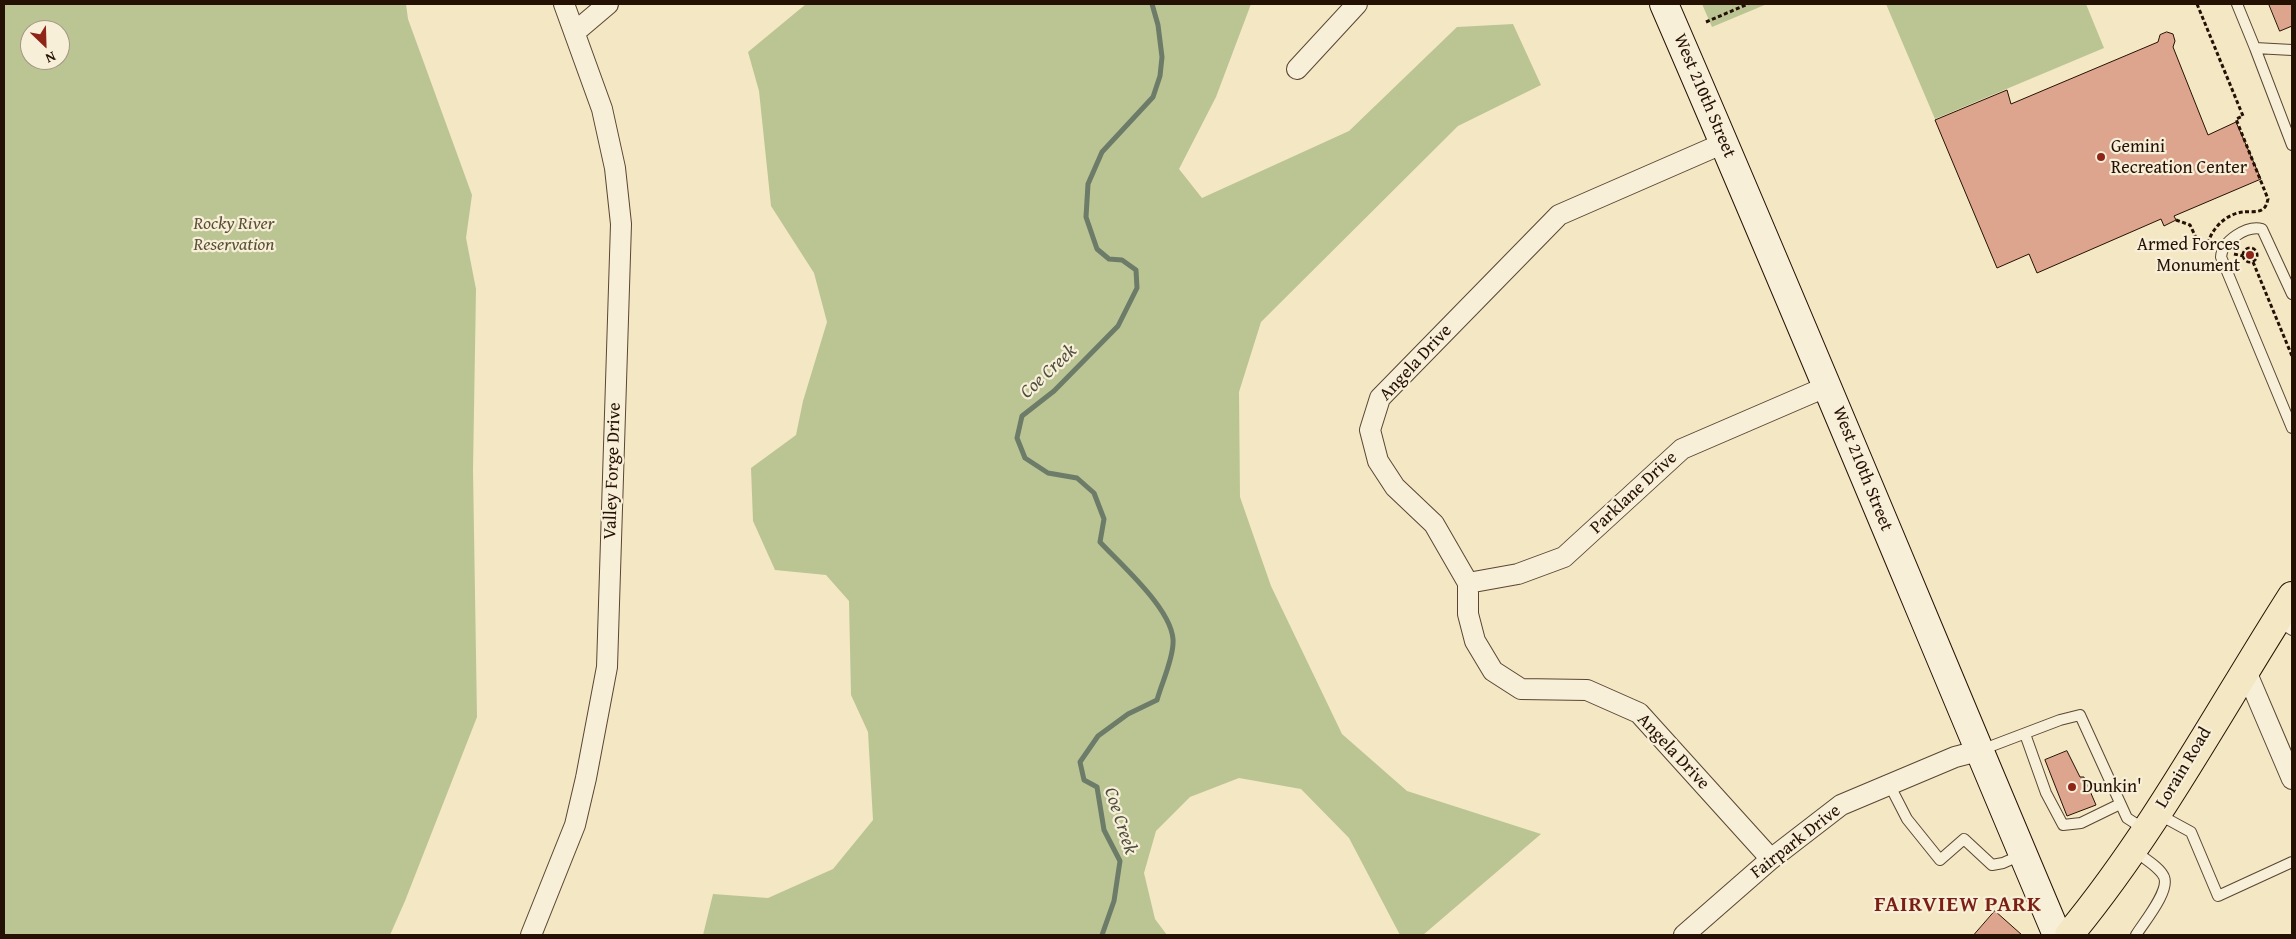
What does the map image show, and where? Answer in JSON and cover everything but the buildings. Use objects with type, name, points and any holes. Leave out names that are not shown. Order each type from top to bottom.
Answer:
[{"type":"main road","name":"Lorain Road","points":[[2069,935],[2103,894],[2146,831],[2245,669],[2284,625],[2292,596]]},
{"type":"street","name":"Valley Forge Drive","points":[[531,935],[574,825],[586,778],[607,667],[620,224],[615,168],[602,109],[564,4]]},
{"type":"street","points":[[575,32],[608,4]]},
{"type":"street","points":[[1297,69],[1357,4]]},
{"type":"street","name":"West 210th Street","points":[[1664,4],[1828,386],[1978,751],[2057,935]]},
{"type":"street","name":"Angela Drive","points":[[1724,143],[1559,215],[1380,398],[1370,430],[1378,461],[1395,487],[1434,524],[1468,583],[1468,614],[1475,641],[1494,671],[1520,689],[1587,690],[1639,713],[1771,859]]},
{"type":"street","name":"Parklane Drive","points":[[1468,583],[1518,574],[1564,557],[1682,449],[1828,386]]},
{"type":"street","points":[[2245,669],[2292,779]]},
{"type":"street","name":"Fairpark Drive","points":[[1684,935],[1771,859],[1841,805],[1955,757],[1978,751]]},
{"type":"lane","points":[[2237,4],[2292,145]]},
{"type":"lane","points":[[2255,48],[2292,50]]},
{"type":"lane","points":[[2292,294],[2262,229],[2252,229],[2232,238],[2222,248],[2221,256],[2292,428]]},
{"type":"lane","points":[[1978,751],[2060,720],[2080,715],[2127,818],[2146,831],[2191,832],[2218,896],[2292,862]]},
{"type":"lane","points":[[2025,734],[2046,793],[2063,825],[2081,823],[2120,804]]},
{"type":"lane","points":[[1889,784],[1907,819],[1940,860],[1964,839],[1992,865],[2003,863],[2022,854]]},
{"type":"lane","points":[[2136,935],[2162,895],[2166,884],[2146,831]]},
{"type":"path","points":[[1706,22],[1748,4]]},
{"type":"path","points":[[2176,220],[2190,224],[2200,246],[2207,247],[2212,234],[2221,222],[2240,212],[2260,211],[2265,206],[2268,198],[2236,119],[2244,116],[2197,4]]},
{"type":"path","points":[[2249,248],[2254,249],[2257,253],[2257,258],[2253,262],[2248,262],[2243,257],[2244,252],[2249,248]]},
{"type":"path","points":[[2253,262],[2292,356]]},
{"type":"green space","name":"Rocky River Reservation","points":[[4,4],[406,4],[408,19],[472,195],[466,238],[476,289],[473,470],[477,717],[390,935],[4,935]]},
{"type":"green space","points":[[806,4],[1251,4],[1216,97],[1179,169],[1202,198],[1349,131],[1457,27],[1513,24],[1541,85],[1458,126],[1261,322],[1239,392],[1240,497],[1271,586],[1342,734],[1407,791],[1541,834],[1423,935],[1400,935],[1349,838],[1301,789],[1239,778],[1190,797],[1156,831],[1144,873],[1155,919],[1167,935],[703,935],[713,894],[768,898],[833,869],[873,820],[868,732],[851,695],[849,601],[826,575],[775,570],[753,521],[751,468],[796,435],[803,401],[827,322],[814,273],[771,206],[759,91],[748,52]]},
{"type":"green space","points":[[1702,4],[1767,4],[1712,27]]},
{"type":"green space","points":[[1886,4],[2086,4],[2104,48],[1935,119]]},
{"type":"waterway","name":"Coe Creek","points":[[1102,935],[1114,901],[1120,861],[1104,830],[1097,787],[1084,780],[1080,762],[1098,736],[1128,714],[1157,700],[1171,658],[1172,631],[1166,618],[1145,589],[1100,542],[1104,519],[1094,493],[1077,478],[1048,473],[1025,458],[1017,438],[1022,416],[1054,391],[1118,326],[1137,288],[1136,270],[1122,260],[1109,259],[1097,249],[1086,217],[1088,184],[1102,152],[1153,97],[1160,76],[1162,57],[1158,25],[1152,4]]},
{"type":"place","name":"Gemini Recreation Center","points":[[2101,157]]},
{"type":"place","name":"Armed Forces Monument","points":[[2250,255]]},
{"type":"place","name":"Dunkin'","points":[[2072,787]]},
{"type":"district","name":"FAIRVIEW PARK","points":[[1958,905]]}]
